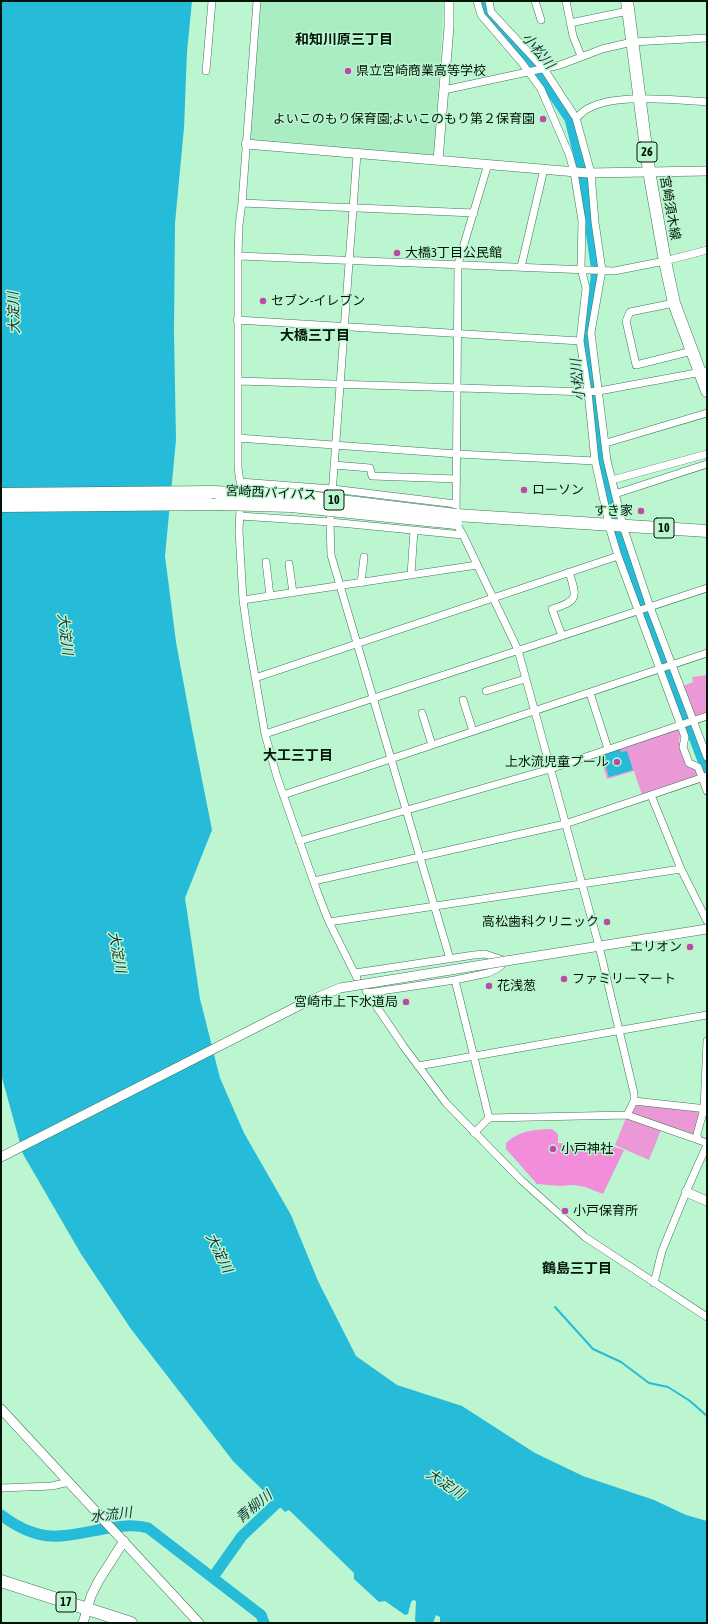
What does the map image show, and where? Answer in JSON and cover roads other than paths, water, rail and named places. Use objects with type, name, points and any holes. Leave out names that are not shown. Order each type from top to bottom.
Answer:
[{"type":"main road","name":"宮崎須木線","points":[[628,6],[649,171],[665,261],[674,303],[692,351],[703,371],[707,391]]},
{"type":"main road","name":"宮崎西バイパス","points":[[1,494],[218,492],[291,495],[456,514],[617,530]]},
{"type":"main road","name":"宮崎西バイパス","points":[[1,506],[218,504],[456,514]]},
{"type":"main road","name":"10","points":[[617,530],[707,531]]},
{"type":"main road","name":"10","points":[[617,530],[707,539]]},
{"type":"main road","name":"17","points":[[1,1581],[104,1623]]},
{"type":"main road","name":"17","points":[[1,1590],[85,1616],[131,1623]]},
{"type":"street","points":[[206,71],[212,1]]},
{"type":"street","points":[[257,1],[242,203],[239,225],[237,320],[238,468],[240,482],[240,557],[243,600],[265,734],[298,841],[329,922],[356,975],[485,954],[506,961]]},
{"type":"street","points":[[438,160],[449,27],[449,1]]},
{"type":"street","points":[[477,1],[481,15],[530,72],[541,89],[550,106],[576,172],[582,222],[582,269],[586,288],[580,341],[588,392],[595,461],[617,530],[650,607],[707,756]]},
{"type":"street","points":[[489,1],[491,12],[544,68],[576,118],[589,173],[594,222],[602,270],[593,313],[591,333],[607,460],[615,494],[618,556],[685,737],[683,747],[689,763],[698,767],[704,777],[707,792]]},
{"type":"street","points":[[535,1],[541,20]]},
{"type":"street","points":[[566,1],[573,36],[581,56]]},
{"type":"street","points":[[570,23],[628,6]]},
{"type":"street","points":[[444,90],[544,68],[560,66],[581,56],[632,42],[707,38]]},
{"type":"street","points":[[576,118],[589,108],[607,102],[640,99],[707,102]]},
{"type":"street","points":[[246,144],[589,173],[707,171]]},
{"type":"street","points":[[357,154],[330,522],[331,555],[450,959]]},
{"type":"street","points":[[488,164],[458,264],[456,514],[463,535],[518,650],[599,946],[634,1093],[634,1100],[627,1115]]},
{"type":"street","points":[[521,266],[544,169]]},
{"type":"street","points":[[242,203],[474,213]]},
{"type":"street","points":[[238,256],[521,266],[614,271],[665,261],[707,250]]},
{"type":"street","points":[[674,303],[630,312],[628,314],[626,321],[636,365],[692,351]]},
{"type":"street","points":[[237,320],[580,341]]},
{"type":"street","points":[[238,381],[588,392],[703,371]]},
{"type":"street","points":[[606,444],[707,413]]},
{"type":"street","points":[[238,438],[457,454],[595,461]]},
{"type":"street","points":[[612,480],[707,454]]},
{"type":"street","points":[[615,494],[707,464]]},
{"type":"street","points":[[334,465],[370,468],[372,476],[456,479]]},
{"type":"street","points":[[240,482],[333,489],[456,514]]},
{"type":"street","points":[[240,516],[330,522],[463,535]]},
{"type":"street","points":[[411,575],[414,530]]},
{"type":"street","points":[[361,583],[364,556]]},
{"type":"street","points":[[255,678],[618,556]]},
{"type":"street","points":[[266,562],[270,596]]},
{"type":"street","points":[[289,564],[293,593]]},
{"type":"street","points":[[243,600],[477,565]]},
{"type":"street","points":[[562,636],[552,609],[568,604],[576,592],[569,572]]},
{"type":"street","points":[[265,734],[707,588]]},
{"type":"street","points":[[283,795],[707,653]]},
{"type":"street","points":[[486,691],[525,679]]},
{"type":"street","points":[[590,693],[608,749]]},
{"type":"street","points":[[463,700],[473,731]]},
{"type":"street","points":[[422,713],[432,745]]},
{"type":"street","points":[[298,841],[550,768],[707,716]]},
{"type":"street","points":[[314,881],[565,824],[704,777]]},
{"type":"street","points":[[651,795],[681,869],[707,921]]},
{"type":"street","points":[[329,922],[681,869]]},
{"type":"street","points":[[1,1157],[302,1004],[333,990],[368,983],[707,929]]},
{"type":"street","points":[[506,961],[498,968],[488,973],[455,980],[366,992],[394,1034],[446,1103],[527,1185],[585,1237],[707,1317]]},
{"type":"street","points":[[455,980],[489,1118]]},
{"type":"street","points":[[418,1066],[707,1015]]},
{"type":"street","points":[[698,1139],[697,1134],[706,1109],[707,1041]]},
{"type":"street","points":[[634,1100],[706,1109]]},
{"type":"street","points":[[474,1133],[489,1118],[627,1115],[698,1139],[707,1144],[662,1251],[654,1283]]},
{"type":"street","points":[[686,1192],[707,1200]]},
{"type":"street","points":[[1,1409],[200,1623]]},
{"type":"street","points":[[1,1488],[52,1486],[70,1482]]},
{"type":"street","points":[[85,1616],[91,1596],[122,1538]]},
{"type":"water","name":"大淀川","points":[[1,1],[192,1],[187,52],[184,128],[175,223],[174,332],[176,440],[165,556],[176,642],[212,830],[185,898],[200,999],[220,1078],[244,1133],[291,1215],[318,1281],[356,1356],[397,1385],[462,1406],[535,1453],[583,1476],[654,1500],[686,1515],[707,1521],[707,1623],[440,1623],[440,1617],[436,1615],[433,1623],[418,1623],[415,1621],[416,1601],[413,1600],[411,1602],[408,1614],[405,1615],[385,1601],[379,1602],[354,1579],[354,1573],[289,1510],[285,1512],[233,1461],[131,1329],[81,1254],[23,1154],[1,1074]]},
{"type":"water","name":"上水流児童プール","points":[[620,748],[621,752],[627,751],[633,770],[609,777],[602,754]]},
{"type":"waterway","name":"小松川","points":[[483,1],[488,15],[549,88],[570,119],[582,168],[596,265],[596,279],[588,333],[598,442],[605,476],[622,547],[707,771]]},
{"type":"waterway","points":[[555,1307],[593,1349],[621,1362],[649,1383],[668,1387],[690,1401],[707,1416]]},
{"type":"waterway","name":"青柳川","points":[[213,1577],[242,1536],[279,1501],[290,1499]]},
{"type":"waterway","name":"水流川","points":[[1,1515],[16,1525],[41,1535],[65,1536],[124,1526],[148,1528],[261,1615],[264,1623]]},
{"type":"place","name":"県立宮崎商業高等学校","points":[[348,71]]},
{"type":"place","name":"よいこのもり保育園;よいこのもり第２保育園","points":[[543,119]]},
{"type":"place","name":"大橋3丁目公民館","points":[[397,253]]},
{"type":"place","name":"セブン-イレブン","points":[[263,301]]},
{"type":"place","name":"ローソン","points":[[524,490]]},
{"type":"place","name":"すき家","points":[[641,511]]},
{"type":"place","name":"上水流児童プール","points":[[617,762]]},
{"type":"place","name":"高松歯科クリニック","points":[[607,922]]},
{"type":"place","name":"エリオン","points":[[690,947]]},
{"type":"place","name":"ファミリーマート","points":[[564,979]]},
{"type":"place","name":"花浅葱","points":[[489,986]]},
{"type":"place","name":"宮崎市上下水道局","points":[[406,1002]]},
{"type":"place","name":"小戸神社","points":[[553,1149]]},
{"type":"place","name":"小戸保育所","points":[[565,1211]]},
{"type":"district","name":"和知川原三丁目","points":[[344,40]]},
{"type":"district","name":"大橋三丁目","points":[[315,336]]},
{"type":"district","name":"大工三丁目","points":[[298,756]]},
{"type":"district","name":"鶴島三丁目","points":[[577,1269]]}]
